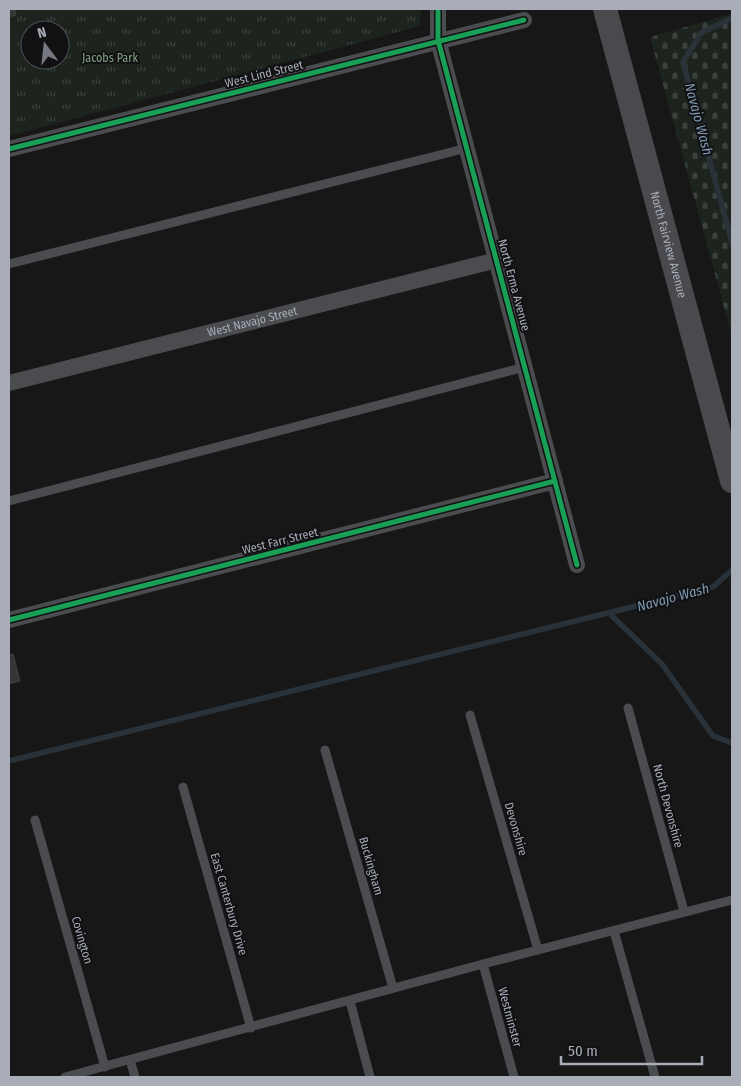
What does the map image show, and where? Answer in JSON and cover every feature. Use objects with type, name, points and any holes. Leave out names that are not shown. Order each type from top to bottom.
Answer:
[{"type":"street","name":"North Erma Avenue","points":[[438,9],[438,40],[577,565]]},
{"type":"street","name":"North Fairview Avenue","points":[[605,9],[732,481]]},
{"type":"street","name":"West Lind Street","points":[[9,149],[524,20]]},
{"type":"street","name":"West Navajo Street","points":[[9,383],[497,260]]},
{"type":"street","name":"West Farr Street","points":[[9,620],[555,481]]},
{"type":"lane","points":[[9,264],[467,148]]},
{"type":"lane","points":[[9,501],[525,367]]},
{"type":"lane","name":"North Devonshire","points":[[628,708],[684,911]]},
{"type":"lane","name":"Devonshire","points":[[470,715],[538,950]]},
{"type":"lane","name":"Buckingham","points":[[325,750],[393,988]]},
{"type":"lane","name":"East Canterbury Drive","points":[[183,787],[251,1028]]},
{"type":"lane","name":"Covington","points":[[35,820],[105,1067]]},
{"type":"lane","points":[[64,1077],[483,964],[732,900]]},
{"type":"lane","points":[[614,931],[655,1077]]},
{"type":"lane","name":"Westminster","points":[[483,964],[514,1077]]},
{"type":"lane","points":[[350,1001],[370,1077]]},
{"type":"lane","points":[[130,1060],[135,1077]]},
{"type":"green space","name":"Jacobs Park","points":[[9,9],[421,9],[420,26],[9,136]]},
{"type":"green space","points":[[732,14],[732,336],[650,37]]},
{"type":"building","points":[[9,9],[15,9],[16,15],[9,17]]},
{"type":"building","points":[[13,654],[20,681],[9,684],[9,655]]},
{"type":"waterway","name":"Navajo Wash","points":[[732,18],[701,33],[683,62],[732,243]]},
{"type":"waterway","points":[[9,761],[713,587],[732,570]]},
{"type":"waterway","points":[[610,614],[662,664],[713,736],[732,743]]},
{"type":"cycle path","points":[[438,9],[438,40],[577,565]]},
{"type":"cycle path","points":[[9,149],[524,20]]},
{"type":"cycle path","points":[[9,620],[555,481]]}]
